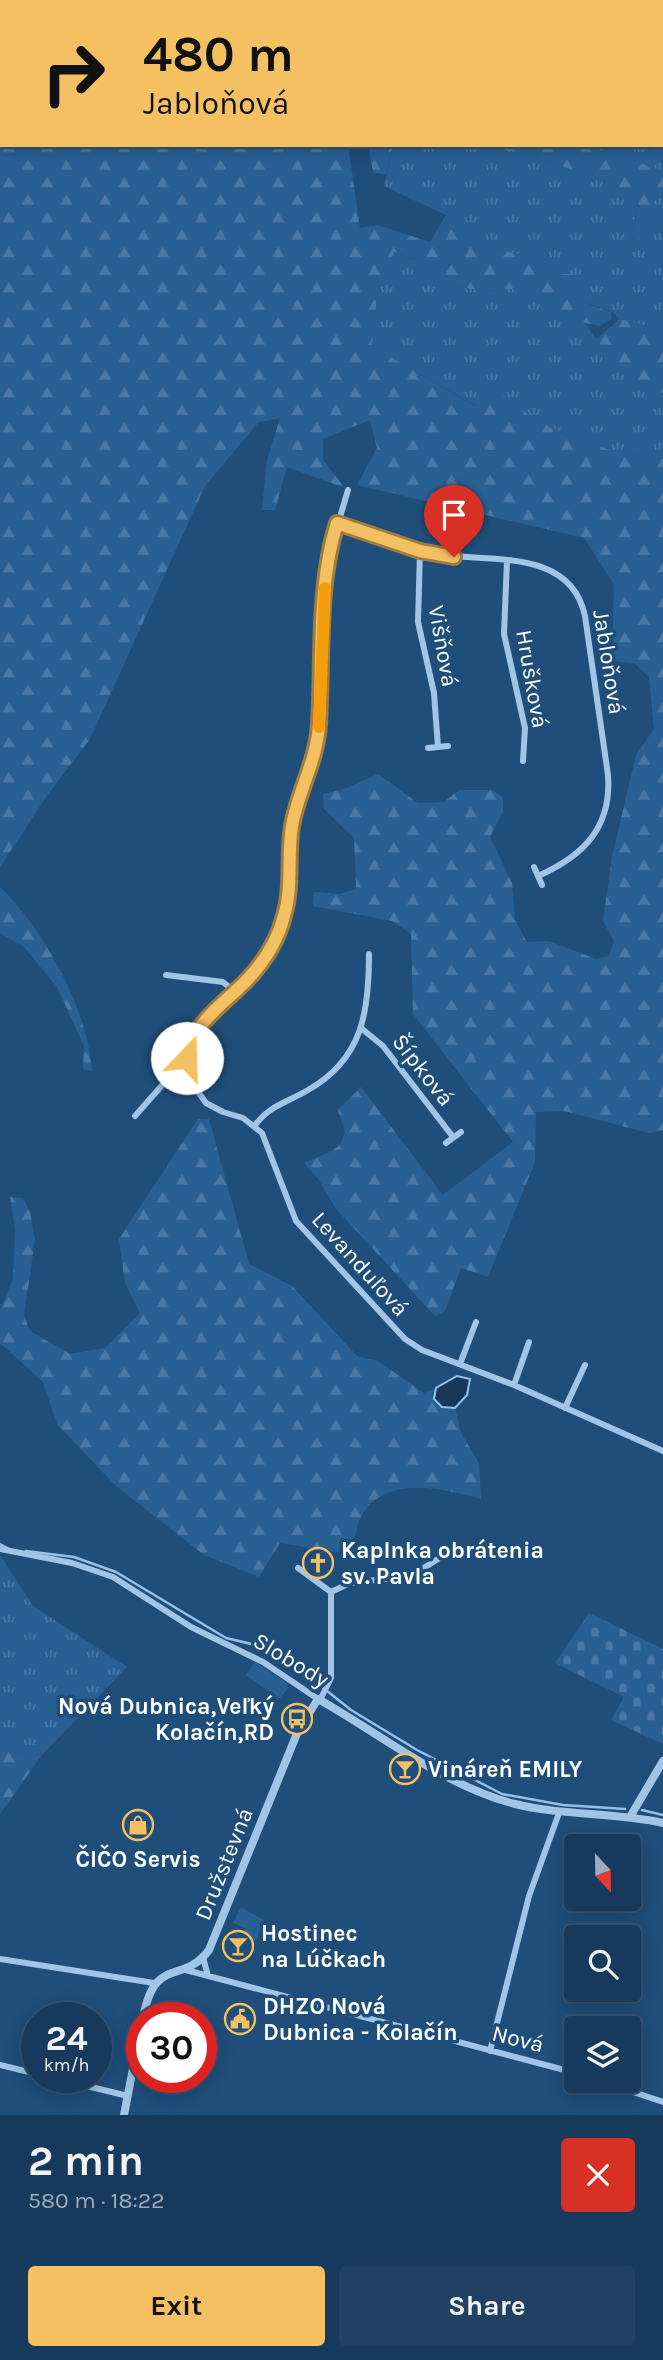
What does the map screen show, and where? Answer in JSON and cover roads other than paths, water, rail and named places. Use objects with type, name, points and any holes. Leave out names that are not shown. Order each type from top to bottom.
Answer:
[{"type":"street","points":[[255,1125],[206,1102],[192,1083],[187,1070],[188,1050],[194,1034],[235,992],[270,949],[288,903],[291,828],[318,738],[326,569],[348,490]]},
{"type":"street","name":"Jabloňová","points":[[337,523],[420,551],[548,568],[567,580],[579,595],[585,616],[608,775],[606,810],[592,840],[568,862],[538,876]]},
{"type":"street","name":"Višňová","points":[[420,551],[418,622],[434,693],[438,747]]},
{"type":"street","name":"Hrušková","points":[[507,561],[504,634],[525,728],[523,761]]},
{"type":"street","points":[[428,748],[448,746]]},
{"type":"street","points":[[534,867],[542,885]]},
{"type":"street","name":"Šípková","points":[[255,1125],[270,1108],[307,1091],[328,1076],[349,1052],[361,1028],[369,1000],[369,954]]},
{"type":"street","points":[[166,975],[223,982],[235,992]]},
{"type":"street","name":"Šípková","points":[[361,1028],[383,1046],[453,1137]]},
{"type":"street","points":[[135,1116],[172,1074],[187,1070]]},
{"type":"street","name":"Levanduľová","points":[[255,1125],[269,1145],[289,1209],[307,1235],[405,1339],[422,1350],[514,1385],[663,1451]]},
{"type":"street","name":"Šípková","points":[[446,1143],[461,1132]]},
{"type":"street","points":[[460,1364],[476,1322]]},
{"type":"street","points":[[514,1385],[529,1342]]},
{"type":"street","points":[[565,1408],[585,1365]]},
{"type":"street","name":"Slobody","points":[[0,1549],[72,1563],[113,1577],[191,1627],[323,1695],[476,1789],[515,1804],[559,1812],[630,1817],[663,1823]]},
{"type":"street","points":[[298,1568],[331,1592],[350,1583],[411,1576],[449,1552]]},
{"type":"street","name":"Družstevná","points":[[203,1957],[222,1922],[298,1731],[323,1695],[333,1656],[331,1592]]},
{"type":"street","points":[[630,1817],[663,1761]]},
{"type":"street","points":[[491,2051],[529,1896],[559,1812]]},
{"type":"street","points":[[0,1959],[154,1983],[203,1957],[208,1976]]},
{"type":"street","name":"Nová","points":[[180,1968],[564,2070]]},
{"type":"street","points":[[148,2002],[154,1983]]},
{"type":"street","points":[[0,2065],[21,2070]]},
{"type":"street","points":[[112,2092],[128,2096]]},
{"type":"street","points":[[124,2115],[129,2093]]},
{"type":"street","points":[[636,2093],[663,2102]]},
{"type":"waterway","points":[[0,1544],[9,1549]]},
{"type":"waterway","points":[[26,1551],[74,1557],[116,1572],[226,1638],[285,1652],[297,1667],[351,1710],[417,1750],[502,1794],[563,1805],[625,1809]]},
{"type":"waterway","points":[[642,1810],[663,1815]]},
{"type":"place","name":"Kaplnka obrátenia sv. Pavla","points":[[318,1563]]},
{"type":"place","name":"Nová Dubnica,Veľký Kolačín,RD","points":[[297,1719]]},
{"type":"place","name":"Vináreň EMILY","points":[[405,1769]]},
{"type":"place","name":"ČIČO Servis","points":[[138,1825]]},
{"type":"place","name":"Hostinec na Lúčkach","points":[[238,1946]]},
{"type":"place","name":"DHZO Nová Dubnica - Kolačín","points":[[240,2019]]}]
